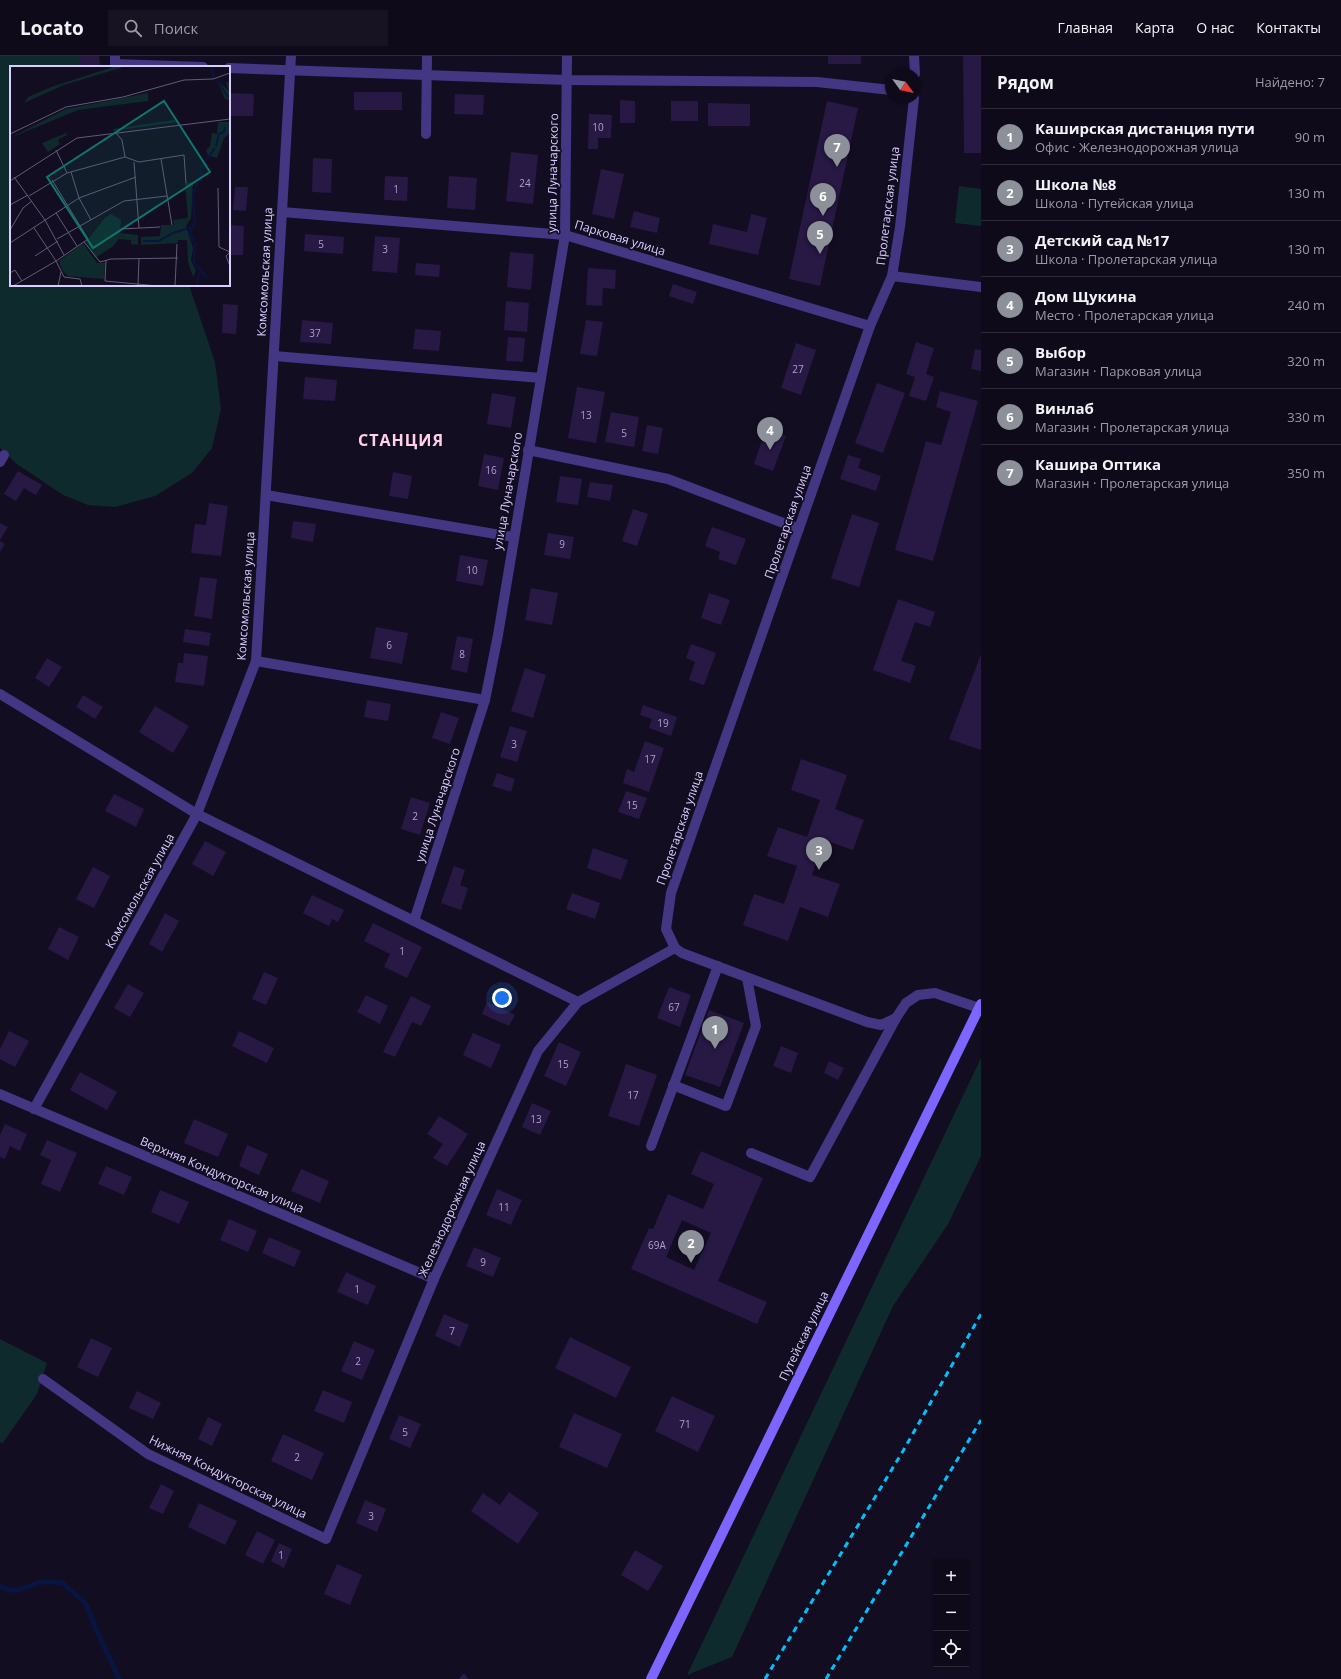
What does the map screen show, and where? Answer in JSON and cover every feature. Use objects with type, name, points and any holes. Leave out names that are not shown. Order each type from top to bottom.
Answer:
[{"type":"main road","name":"Путейская улица","points":[[651,1679],[980,1006]]},
{"type":"street","name":"Комсомольская улица","points":[[34,1109],[197,814],[256,661],[291,56]]},
{"type":"street","points":[[426,134],[427,56]]},
{"type":"street","name":"улица Луначарского","points":[[414,921],[486,700],[565,235],[568,56]]},
{"type":"street","points":[[914,56],[914,68]]},
{"type":"street","points":[[115,62],[185,66]]},
{"type":"street","points":[[230,68],[567,80],[817,82],[885,89]]},
{"type":"street","name":"Пролетарская улица","points":[[676,948],[666,929],[671,893],[870,326],[892,276],[900,227],[913,104]]},
{"type":"street","name":"Парковая улица","points":[[282,212],[565,235],[870,326]]},
{"type":"street","points":[[892,276],[981,287]]},
{"type":"street","points":[[274,356],[541,378]]},
{"type":"street","points":[[528,450],[668,479],[799,529]]},
{"type":"street","points":[[266,495],[513,537]]},
{"type":"street","points":[[256,661],[486,700]]},
{"type":"street","points":[[0,694],[197,814],[578,1002]]},
{"type":"street","points":[[676,948],[682,953],[868,1022],[881,1025],[896,1018]]},
{"type":"street","name":"Железнодорожная улица","points":[[326,1539],[434,1280],[538,1051],[578,1002],[676,948]]},
{"type":"street","points":[[651,1146],[718,966]]},
{"type":"street","points":[[673,1085],[726,1106],[756,1026],[747,978]]},
{"type":"street","points":[[751,1153],[810,1177],[896,1018],[906,1003],[918,995],[936,993],[980,1006]]},
{"type":"street","name":"Верхняя Кондукторская улица","points":[[0,1094],[434,1280]]},
{"type":"street","name":"Нижняя Кондукторская улица","points":[[43,1379],[148,1454],[326,1539]]},
{"type":"green space","points":[[0,56],[99,56],[100,66],[10,66],[10,286],[189,286],[215,362],[221,409],[212,448],[192,473],[155,496],[115,507],[88,505],[63,495],[17,464],[0,448]]},
{"type":"green space","points":[[959,186],[981,189],[981,226],[955,223]]},
{"type":"green space","points":[[981,1058],[981,1156],[948,1224],[893,1306],[732,1657],[687,1675]]},
{"type":"green space","points":[[0,1339],[47,1363],[37,1394],[2,1444],[0,1441]]},
{"type":"building","points":[[79,56],[99,56],[100,66],[79,66]]},
{"type":"building","points":[[828,56],[861,56],[861,64],[828,64]]},
{"type":"building","points":[[963,56],[981,56],[981,153],[964,153]]},
{"type":"building","points":[[354,92],[402,92],[402,110],[354,110]]},
{"type":"building","points":[[230,93],[254,94],[253,116],[230,116]]},
{"type":"building","points":[[455,94],[484,95],[483,115],[454,114]]},
{"type":"building","points":[[620,100],[635,101],[635,123],[620,123]]},
{"type":"building","points":[[671,101],[698,101],[698,121],[671,121]]},
{"type":"building","points":[[827,101],[858,108],[820,286],[789,279]]},
{"type":"building","points":[[708,103],[750,104],[750,126],[708,126]]},
{"type":"building","points":[[589,114],[612,115],[611,138],[598,138],[598,149],[588,149]]},
{"type":"building","points":[[511,152],[538,155],[533,204],[506,201]]},
{"type":"building","points":[[313,158],[332,159],[331,193],[312,192]]},
{"type":"building","points":[[601,169],[624,174],[614,219],[592,214]]},
{"type":"building","points":[[385,176],[408,177],[407,201],[384,200]]},
{"type":"building","points":[[449,176],[477,178],[475,210],[447,208]]},
{"type":"building","points":[[235,187],[248,187],[246,211],[233,210]]},
{"type":"building","points":[[634,211],[660,218],[657,233],[630,227]]},
{"type":"building","points":[[751,214],[767,218],[758,255],[709,244],[713,224],[747,232]]},
{"type":"building","points":[[230,225],[244,226],[243,255],[230,255]]},
{"type":"building","points":[[305,234],[344,237],[343,254],[304,251]]},
{"type":"building","points":[[375,236],[400,238],[397,273],[372,271]]},
{"type":"building","points":[[510,252],[534,254],[531,290],[507,287]]},
{"type":"building","points":[[416,263],[440,265],[439,277],[415,275]]},
{"type":"building","points":[[588,268],[616,270],[615,289],[603,288],[602,306],[586,305]]},
{"type":"building","points":[[673,284],[697,292],[693,304],[669,296]]},
{"type":"building","points":[[506,301],[529,303],[527,332],[504,330]]},
{"type":"building","points":[[223,304],[238,305],[236,334],[222,333]]},
{"type":"building","points":[[302,320],[333,323],[331,344],[300,342]]},
{"type":"building","points":[[586,320],[603,322],[597,356],[580,354]]},
{"type":"building","points":[[415,329],[441,331],[439,351],[413,349]]},
{"type":"building","points":[[508,337],[525,338],[523,362],[506,361]]},
{"type":"building","points":[[916,342],[934,348],[926,374],[934,377],[926,401],[909,396],[915,377],[906,374]]},
{"type":"building","points":[[796,343],[816,350],[801,395],[781,388]]},
{"type":"building","points":[[975,349],[981,350],[981,371],[971,369]]},
{"type":"building","points":[[305,377],[337,380],[335,401],[303,399]]},
{"type":"building","points":[[877,383],[905,393],[883,453],[855,443]]},
{"type":"building","points":[[577,387],[605,392],[596,443],[568,438]]},
{"type":"building","points":[[940,391],[978,401],[933,561],[895,550],[926,441],[941,445],[951,412],[936,407]]},
{"type":"building","points":[[492,393],[516,397],[511,428],[487,424]]},
{"type":"building","points":[[611,412],[639,417],[634,447],[605,442]]},
{"type":"building","points":[[647,425],[663,428],[658,454],[642,451]]},
{"type":"building","points":[[766,429],[786,436],[773,471],[754,464]]},
{"type":"building","points":[[484,454],[504,458],[498,490],[478,486]]},
{"type":"building","points":[[848,455],[861,459],[858,468],[881,476],[876,491],[840,479]]},
{"type":"building","points":[[18,471],[42,485],[36,495],[24,488],[16,501],[4,494]]},
{"type":"building","points":[[393,472],[412,476],[408,499],[389,496]]},
{"type":"building","points":[[560,476],[582,479],[578,505],[556,502]]},
{"type":"building","points":[[590,482],[613,485],[610,501],[587,497]]},
{"type":"building","points":[[209,503],[228,506],[221,556],[191,553],[195,524],[206,525]]},
{"type":"building","points":[[633,509],[648,514],[637,546],[622,541]]},
{"type":"building","points":[[852,514],[879,523],[859,587],[831,578]]},
{"type":"building","points":[[293,521],[316,524],[313,542],[291,538]]},
{"type":"building","points":[[0,523],[8,527],[0,540]]},
{"type":"building","points":[[712,527],[746,539],[736,565],[718,559],[720,552],[705,546]]},
{"type":"building","points":[[548,533],[574,537],[570,559],[544,555]]},
{"type":"building","points":[[0,541],[5,544],[0,552]]},
{"type":"building","points":[[460,555],[488,560],[483,586],[456,581]]},
{"type":"building","points":[[200,577],[217,579],[212,619],[194,616]]},
{"type":"building","points":[[531,588],[558,593],[552,625],[525,620]]},
{"type":"building","points":[[709,593],[730,600],[721,625],[701,618]]},
{"type":"building","points":[[898,599],[935,612],[930,627],[915,622],[901,661],[916,666],[910,683],[873,670]]},
{"type":"building","points":[[376,627],[408,633],[402,664],[370,658]]},
{"type":"building","points":[[185,629],[211,633],[209,646],[183,642]]},
{"type":"building","points":[[457,636],[473,639],[467,673],[451,669]]},
{"type":"building","points":[[691,644],[716,653],[704,685],[689,680],[695,662],[686,658]]},
{"type":"building","points":[[184,653],[208,656],[204,686],[175,682],[178,663],[183,663]]},
{"type":"building","points":[[981,654],[981,750],[949,739]]},
{"type":"building","points":[[47,658],[62,667],[49,687],[35,678]]},
{"type":"building","points":[[525,668],[546,675],[533,718],[511,711]]},
{"type":"building","points":[[83,695],[103,707],[95,719],[76,707]]},
{"type":"building","points":[[367,700],[391,704],[388,721],[364,717]]},
{"type":"building","points":[[643,705],[677,717],[671,736],[649,728],[652,719],[640,715]]},
{"type":"building","points":[[155,706],[189,726],[173,753],[139,732]]},
{"type":"building","points":[[441,712],[459,718],[450,744],[432,738]]},
{"type":"building","points":[[510,726],[527,731],[517,762],[500,757]]},
{"type":"building","points":[[645,741],[664,748],[649,792],[623,783],[627,769],[634,772]]},
{"type":"building","points":[[801,759],[847,775],[835,809],[864,820],[853,850],[824,840],[812,875],[840,884],[828,917],[800,907],[788,941],[743,925],[754,894],[784,904],[797,866],[767,856],[778,827],[807,837],[820,800],[791,790]]},
{"type":"building","points":[[497,773],[515,779],[511,792],[492,786]]},
{"type":"building","points":[[626,791],[647,798],[639,819],[618,812]]},
{"type":"building","points":[[114,794],[144,809],[136,827],[105,811]]},
{"type":"building","points":[[411,797],[430,803],[420,835],[401,829]]},
{"type":"building","points":[[205,841],[226,852],[213,876],[192,864]]},
{"type":"building","points":[[593,848],[628,860],[621,880],[587,868]]},
{"type":"building","points":[[454,866],[465,870],[460,885],[468,888],[461,910],[441,903]]},
{"type":"building","points":[[93,867],[110,876],[94,908],[76,899]]},
{"type":"building","points":[[572,893],[600,903],[595,919],[566,909]]},
{"type":"building","points":[[312,895],[344,910],[338,922],[332,919],[329,926],[303,913]]},
{"type":"building","points":[[165,913],[179,921],[162,952],[149,944]]},
{"type":"building","points":[[373,923],[422,947],[407,978],[384,967],[390,954],[364,941]]},
{"type":"building","points":[[59,927],[79,937],[68,960],[48,949]]},
{"type":"building","points":[[264,972],[278,978],[266,1005],[252,999]]},
{"type":"building","points":[[128,984],[144,993],[130,1017],[114,1008]]},
{"type":"building","points":[[669,987],[691,995],[680,1027],[657,1018]]},
{"type":"building","points":[[366,995],[388,1006],[380,1024],[357,1012]]},
{"type":"building","points":[[411,996],[431,1006],[421,1026],[412,1022],[395,1057],[383,1052]]},
{"type":"building","points":[[487,1002],[515,1015],[509,1026],[482,1014]]},
{"type":"building","points":[[709,1010],[744,1023],[720,1087],[685,1075]]},
{"type":"building","points":[[9,1031],[29,1041],[15,1067],[0,1059],[0,1049]]},
{"type":"building","points":[[239,1031],[274,1048],[267,1063],[232,1046]]},
{"type":"building","points":[[473,1033],[501,1045],[491,1068],[463,1055]]},
{"type":"building","points":[[559,1042],[581,1052],[566,1086],[544,1076]]},
{"type":"building","points":[[781,1046],[798,1053],[791,1073],[773,1066]]},
{"type":"building","points":[[829,1061],[844,1068],[838,1080],[824,1073]]},
{"type":"building","points":[[626,1064],[657,1075],[639,1126],[608,1116]]},
{"type":"building","points":[[80,1072],[117,1092],[107,1110],[70,1090]]},
{"type":"building","points":[[532,1103],[551,1111],[540,1135],[522,1127]]},
{"type":"building","points":[[439,1116],[468,1134],[447,1166],[433,1158],[443,1144],[427,1134]]},
{"type":"building","points":[[194,1119],[228,1134],[218,1157],[184,1143]]},
{"type":"building","points":[[5,1124],[27,1134],[20,1151],[10,1146],[5,1159],[0,1157],[0,1135]]},
{"type":"building","points":[[47,1140],[77,1153],[60,1192],[41,1184],[51,1160],[40,1155]]},
{"type":"building","points":[[247,1145],[268,1154],[259,1175],[239,1166]]},
{"type":"building","points":[[701,1151],[763,1178],[718,1281],[767,1302],[757,1324],[631,1269],[649,1228],[653,1229],[668,1194],[703,1209],[714,1184],[691,1174]],"holes":[[[682,1220],[711,1233],[694,1270],[666,1257]]]},
{"type":"building","points":[[106,1166],[132,1177],[124,1195],[98,1184]]},
{"type":"building","points":[[301,1169],[329,1181],[320,1203],[291,1191]]},
{"type":"building","points":[[497,1189],[522,1200],[511,1225],[486,1215]]},
{"type":"building","points":[[160,1190],[189,1202],[179,1224],[151,1212]]},
{"type":"building","points":[[229,1219],[257,1231],[248,1252],[220,1240]]},
{"type":"building","points":[[269,1237],[301,1251],[294,1267],[262,1253]]},
{"type":"building","points":[[474,1247],[501,1258],[493,1277],[466,1266]]},
{"type":"building","points":[[346,1272],[376,1286],[368,1305],[337,1292]]},
{"type":"building","points":[[444,1314],[469,1325],[460,1347],[435,1336]]},
{"type":"building","points":[[570,1337],[631,1367],[616,1398],[555,1368]]},
{"type":"building","points":[[91,1338],[112,1348],[98,1377],[77,1367]]},
{"type":"building","points":[[354,1341],[375,1350],[362,1380],[341,1371]]},
{"type":"building","points":[[323,1390],[352,1402],[344,1423],[314,1411]]},
{"type":"building","points":[[137,1391],[161,1403],[153,1419],[129,1408]]},
{"type":"building","points":[[672,1396],[715,1416],[698,1452],[655,1431]]},
{"type":"building","points":[[574,1413],[622,1434],[607,1468],[559,1447]]},
{"type":"building","points":[[399,1415],[421,1424],[410,1448],[389,1439]]},
{"type":"building","points":[[208,1417],[222,1424],[212,1446],[198,1439]]},
{"type":"building","points":[[283,1434],[324,1453],[312,1480],[271,1461]]},
{"type":"building","points":[[161,1484],[174,1491],[163,1514],[149,1508]]},
{"type":"building","points":[[509,1492],[539,1513],[518,1544],[471,1511],[483,1493],[500,1505]]},
{"type":"building","points":[[365,1500],[386,1509],[377,1532],[356,1523]]},
{"type":"building","points":[[199,1503],[237,1521],[225,1545],[188,1527]]},
{"type":"building","points":[[257,1531],[275,1540],[263,1564],[245,1555]]},
{"type":"building","points":[[279,1543],[292,1549],[284,1568],[271,1561]]},
{"type":"building","points":[[635,1550],[663,1566],[648,1591],[621,1575]]},
{"type":"building","points":[[337,1564],[362,1575],[350,1605],[324,1594]]},
{"type":"building","points":[[464,1673],[469,1679],[458,1679]]},
{"type":"waterway","points":[[0,1586],[6,1589],[17,1590],[43,1582],[63,1583],[86,1604],[119,1679]]},
{"type":"railway","points":[[765,1679],[903,1451],[981,1314]]},
{"type":"railway","points":[[826,1679],[981,1420]]},
{"type":"place","name":"Кашира Оптика","points":[[837,167]]},
{"type":"place","name":"Винлаб","points":[[823,216]]},
{"type":"place","name":"Выбор","points":[[820,254]]},
{"type":"place","name":"Дом Щукина","points":[[770,450]]},
{"type":"place","name":"Детский сад №17","points":[[819,870]]},
{"type":"place","name":"Каширская дистанция пути","points":[[715,1049]]},
{"type":"place","name":"Школа №8","points":[[691,1263]]},
{"type":"district","name":"СТАНЦИЯ","points":[[401,440]]}]
